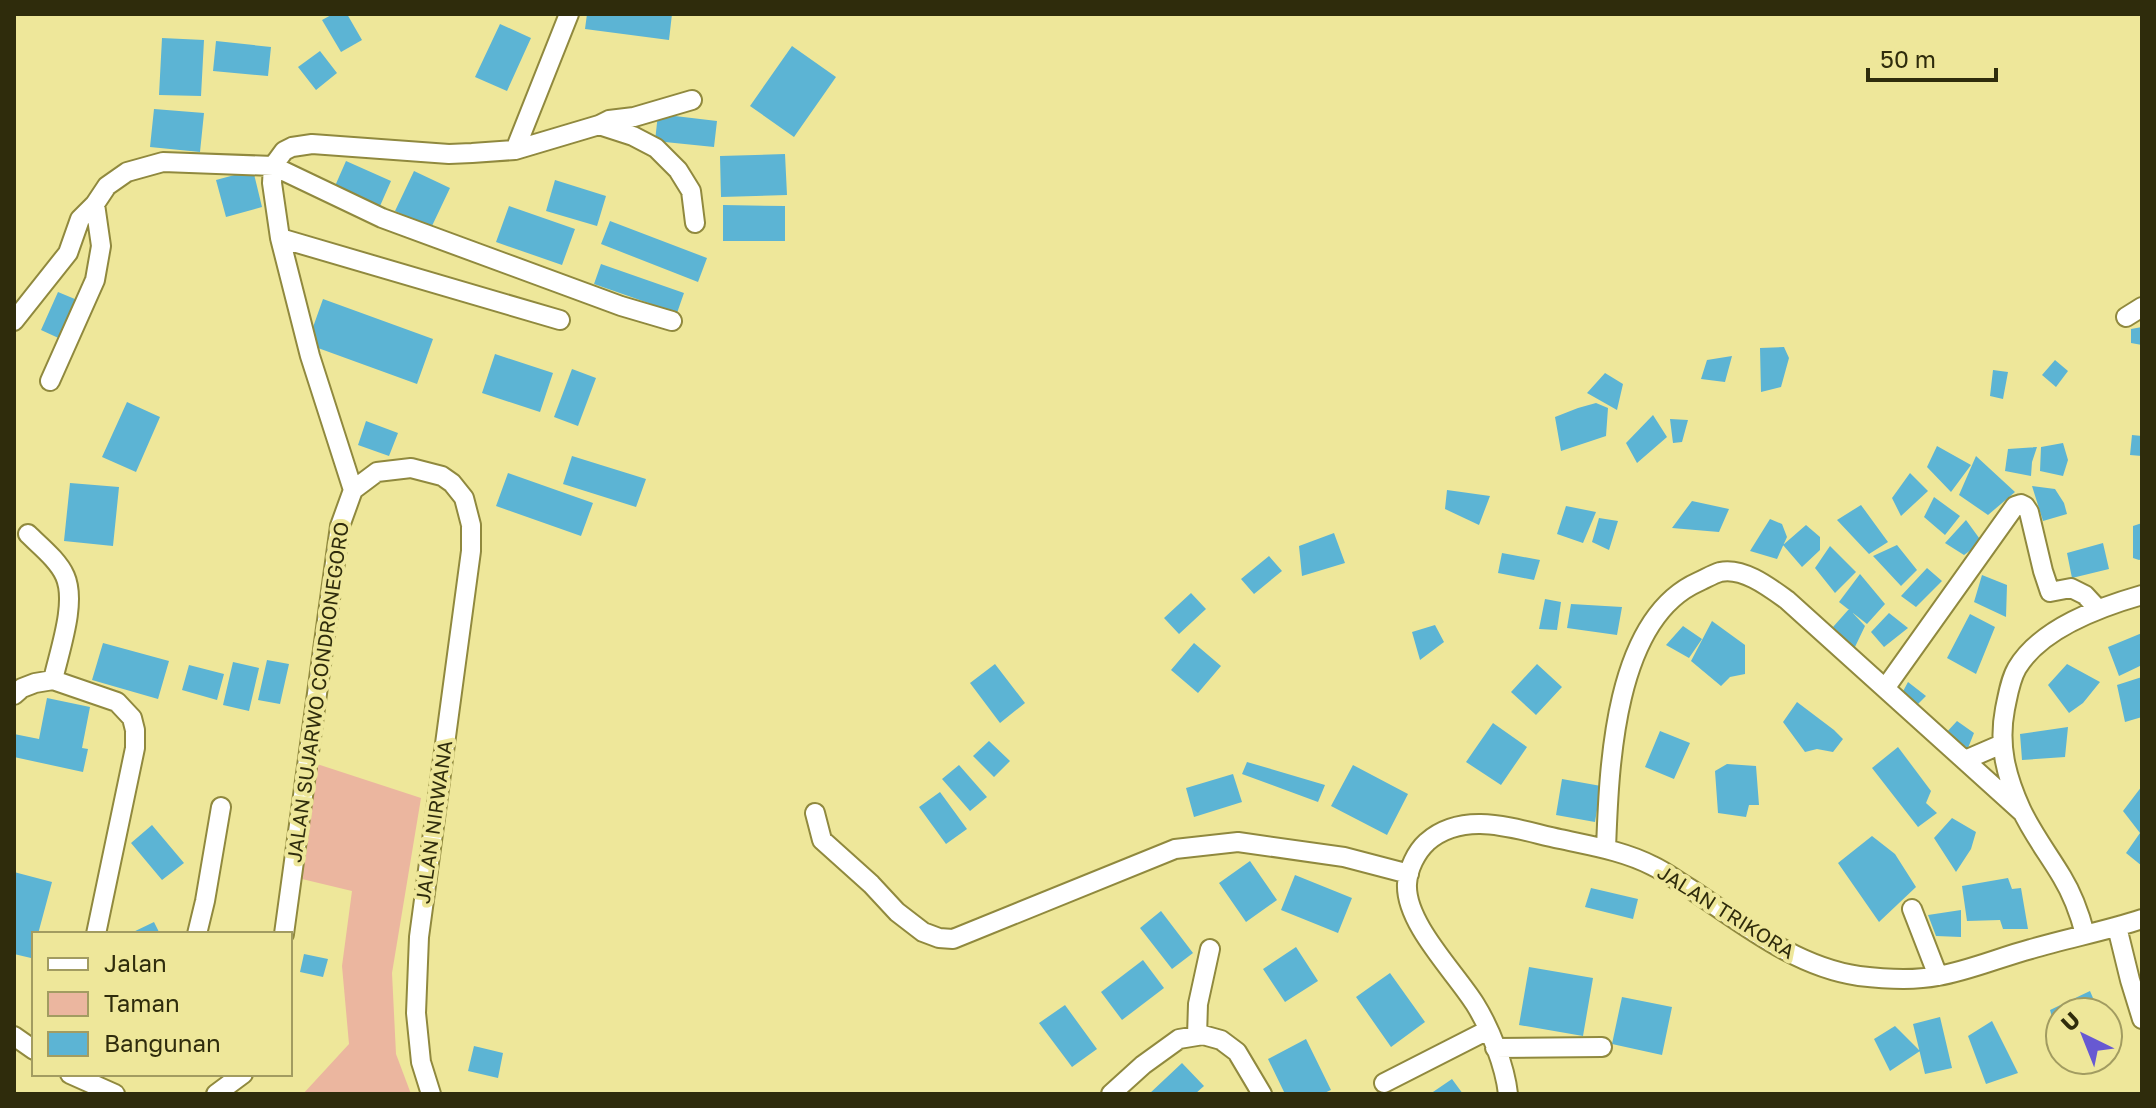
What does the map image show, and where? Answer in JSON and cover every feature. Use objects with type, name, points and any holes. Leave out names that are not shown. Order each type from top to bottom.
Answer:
[{"type":"street","points":[[515,150],[569,14]]},
{"type":"street","points":[[353,490],[310,356],[280,238],[272,183],[273,166],[284,151],[312,144],[449,154],[515,150],[609,120],[634,117],[692,100]]},
{"type":"street","points":[[599,125],[633,136],[656,148],[678,170],[691,191],[695,223]]},
{"type":"street","points":[[14,321],[68,253],[80,219],[107,186],[139,167],[163,162],[273,166],[382,218],[621,306],[672,321]]},
{"type":"street","points":[[50,381],[95,280],[101,246],[95,204]]},
{"type":"street","points":[[280,238],[560,320]]},
{"type":"street","name":"JALAN NIRWANA","points":[[353,490],[377,472],[411,468],[442,476],[464,498],[471,525],[471,551],[419,937],[416,1013],[421,1062],[431,1094]]},
{"type":"street","name":"JALAN SUJARWO CONDRONEGORO","points":[[284,932],[340,526],[353,490]]},
{"type":"street","points":[[1886,687],[2015,506],[2021,504],[2029,512],[2050,592],[2071,588],[2085,595],[2098,609]]},
{"type":"street","points":[[28,534],[59,567],[68,587],[69,607],[53,680]]},
{"type":"street","points":[[1606,849],[1611,761],[1620,702],[1635,657],[1653,621],[1669,601],[1687,587],[1720,572],[1735,572],[1750,577],[1787,600],[2022,812]]},
{"type":"street","points":[[2085,934],[2080,914],[2064,880],[2022,812],[2007,773],[2001,730],[2009,687],[2017,668],[2030,652],[2067,624],[2098,609],[2142,595]]},
{"type":"street","points":[[14,695],[22,688],[53,680],[117,702],[132,718],[135,748],[96,932]]},
{"type":"street","points":[[1965,760],[2002,744]]},
{"type":"street","points":[[197,932],[221,807]]},
{"type":"street","points":[[815,813],[822,840],[897,912],[923,932],[939,938],[953,939],[1175,849],[1238,842],[1411,866],[1407,883],[1412,911],[1434,948],[1475,1004],[1495,1048],[1508,1094]]},
{"type":"street","name":"JALAN TRIKORA","points":[[1411,866],[1421,847],[1430,839],[1450,828],[1468,824],[1491,824],[1606,849],[1655,866],[1786,951],[1810,963],[1863,977],[1894,979],[1938,976],[2142,919]]},
{"type":"street","points":[[1912,909],[1938,976]]},
{"type":"street","points":[[2117,927],[2142,1019]]},
{"type":"street","points":[[1197,1036],[1198,1004],[1210,949]]},
{"type":"street","points":[[1384,1083],[1488,1030]]},
{"type":"street","points":[[1111,1094],[1143,1065],[1179,1039],[1203,1035],[1221,1040],[1237,1052],[1262,1094]]},
{"type":"street","points":[[14,1036],[32,1049]]},
{"type":"street","points":[[1495,1048],[1602,1047]]},
{"type":"street","points":[[82,1076],[115,1094]]},
{"type":"street","points":[[216,1094],[240,1076]]},
{"type":"green space","points":[[317,764],[421,798],[392,973],[396,1054],[411,1094],[303,1094],[349,1044],[342,966],[352,891],[302,879]]},
{"type":"building","points":[[333,14],[347,14],[362,40],[341,52],[322,20]]},
{"type":"building","points":[[587,14],[672,14],[669,40],[585,29]]},
{"type":"building","points":[[500,24],[531,38],[507,91],[475,77]]},
{"type":"building","points":[[162,38],[204,40],[201,96],[159,95]]},
{"type":"building","points":[[216,41],[271,47],[268,76],[213,71]]},
{"type":"building","points":[[792,46],[836,77],[794,137],[750,106]]},
{"type":"building","points":[[320,51],[337,73],[316,90],[298,67]]},
{"type":"building","points":[[154,109],[204,113],[200,152],[150,147]]},
{"type":"building","points":[[658,114],[717,121],[714,147],[655,141]]},
{"type":"building","points":[[785,154],[787,195],[721,197],[720,156]]},
{"type":"building","points":[[346,161],[391,181],[380,206],[335,186]]},
{"type":"building","points":[[253,170],[262,207],[226,217],[216,180]]},
{"type":"building","points":[[414,171],[450,188],[431,228],[395,211]]},
{"type":"building","points":[[555,180],[606,196],[597,226],[546,211]]},
{"type":"building","points":[[723,205],[785,206],[785,241],[723,241]]},
{"type":"building","points":[[509,206],[575,229],[562,265],[496,242]]},
{"type":"building","points":[[610,221],[707,258],[698,282],[601,244]]},
{"type":"building","points":[[601,264],[684,293],[677,313],[594,284]]},
{"type":"building","points":[[58,292],[82,302],[65,341],[41,330]]},
{"type":"building","points":[[323,299],[433,339],[417,384],[307,344]]},
{"type":"building","points":[[2142,327],[2142,345],[2131,343],[2131,329]]},
{"type":"building","points":[[1784,347],[1789,358],[1781,387],[1761,392],[1760,348]]},
{"type":"building","points":[[495,354],[553,373],[540,412],[482,393]]},
{"type":"building","points":[[1732,356],[1725,382],[1701,379],[1707,360]]},
{"type":"building","points":[[2055,360],[2068,371],[2056,387],[2042,375]]},
{"type":"building","points":[[572,369],[596,378],[578,426],[554,417]]},
{"type":"building","points":[[1993,370],[2008,372],[2003,399],[1990,396]]},
{"type":"building","points":[[1605,373],[1623,384],[1617,410],[1587,393]]},
{"type":"building","points":[[127,402],[160,417],[136,472],[102,457]]},
{"type":"building","points":[[1596,403],[1608,408],[1606,436],[1561,451],[1555,417]]},
{"type":"building","points":[[1653,415],[1667,437],[1637,463],[1626,443]]},
{"type":"building","points":[[1670,419],[1688,420],[1682,442],[1673,443]]},
{"type":"building","points":[[366,421],[398,433],[389,456],[358,445]]},
{"type":"building","points":[[2132,435],[2142,436],[2142,456],[2130,455]]},
{"type":"building","points":[[2063,443],[2068,460],[2063,476],[2040,471],[2041,447]]},
{"type":"building","points":[[1937,446],[1971,465],[1951,492],[1927,467]]},
{"type":"building","points":[[2037,447],[2031,476],[2005,471],[2008,449]]},
{"type":"building","points":[[572,456],[646,479],[636,507],[563,484]]},
{"type":"building","points":[[1976,456],[2015,492],[1988,515],[1959,495]]},
{"type":"building","points":[[508,473],[593,503],[581,536],[496,506]]},
{"type":"building","points":[[1910,473],[1928,491],[1901,516],[1892,498]]},
{"type":"building","points":[[70,483],[119,487],[113,546],[64,541]]},
{"type":"building","points":[[2032,486],[2055,489],[2067,514],[2043,521]]},
{"type":"building","points":[[1447,490],[1490,496],[1479,525],[1445,509]]},
{"type":"building","points":[[1934,497],[1960,516],[1945,535],[1924,517]]},
{"type":"building","points":[[1692,501],[1729,509],[1719,532],[1672,528]]},
{"type":"building","points":[[1861,505],[1888,542],[1869,554],[1837,520]]},
{"type":"building","points":[[1566,506],[1596,512],[1583,543],[1557,534]]},
{"type":"building","points":[[1599,518],[1618,521],[1609,550],[1592,542]]},
{"type":"building","points":[[1770,519],[1782,524],[1787,537],[1777,559],[1750,551]]},
{"type":"building","points":[[1966,520],[1982,542],[1964,555],[1945,543]]},
{"type":"building","points":[[2142,523],[2142,559],[2139,560],[2133,558],[2133,526]]},
{"type":"building","points":[[1806,525],[1820,537],[1820,550],[1802,567],[1783,545]]},
{"type":"building","points":[[1334,533],[1345,563],[1302,576],[1299,546]]},
{"type":"building","points":[[2103,543],[2109,569],[2072,578],[2067,553]]},
{"type":"building","points":[[1897,545],[1917,570],[1901,586],[1873,556]]},
{"type":"building","points":[[1830,546],[1856,572],[1835,593],[1815,568]]},
{"type":"building","points":[[1502,553],[1540,560],[1534,580],[1498,573]]},
{"type":"building","points":[[1269,556],[1282,571],[1254,594],[1241,579]]},
{"type":"building","points":[[1927,568],[1942,581],[1916,607],[1901,596]]},
{"type":"building","points":[[1860,574],[1885,604],[1867,624],[1839,602]]},
{"type":"building","points":[[1982,575],[2007,585],[2006,617],[1974,602]]},
{"type":"building","points":[[1191,593],[1206,609],[1179,634],[1164,618]]},
{"type":"building","points":[[1545,599],[1561,602],[1557,630],[1539,629]]},
{"type":"building","points":[[1571,604],[1622,607],[1617,635],[1567,628]]},
{"type":"building","points":[[1849,609],[1865,626],[1854,649],[1833,627]]},
{"type":"building","points":[[1889,613],[1908,628],[1884,647],[1871,632]]},
{"type":"building","points":[[1970,614],[1995,627],[1976,674],[1947,658]]},
{"type":"building","points":[[1712,621],[1745,645],[1745,674],[1730,677],[1721,686],[1691,661]]},
{"type":"building","points":[[1435,625],[1444,642],[1420,660],[1412,632]]},
{"type":"building","points":[[1683,626],[1702,639],[1689,658],[1666,645]]},
{"type":"building","points":[[2142,633],[2142,665],[2119,676],[2108,647]]},
{"type":"building","points":[[103,643],[169,661],[158,699],[92,680]]},
{"type":"building","points":[[1194,643],[1221,666],[1198,693],[1171,670]]},
{"type":"building","points":[[267,660],[289,664],[280,704],[258,700]]},
{"type":"building","points":[[233,662],[259,668],[249,711],[223,705]]},
{"type":"building","points":[[995,664],[1025,703],[1000,723],[970,683]]},
{"type":"building","points":[[1537,664],[1562,687],[1536,715],[1511,692]]},
{"type":"building","points":[[2067,664],[2100,682],[2083,703],[2069,713],[2048,685]]},
{"type":"building","points":[[189,665],[224,674],[217,700],[182,690]]},
{"type":"building","points":[[2142,677],[2142,717],[2125,722],[2117,685]]},
{"type":"building","points":[[1908,682],[1926,696],[1918,704],[1901,695]]},
{"type":"building","points":[[47,698],[90,707],[82,748],[88,749],[83,772],[14,757],[14,734],[39,739]]},
{"type":"building","points":[[1797,702],[1843,739],[1833,752],[1817,749],[1805,752],[1783,722]]},
{"type":"building","points":[[1957,721],[1974,733],[1968,748],[1945,734]]},
{"type":"building","points":[[1493,723],[1527,747],[1501,785],[1466,762]]},
{"type":"building","points":[[2068,727],[2065,757],[2022,760],[2020,734]]},
{"type":"building","points":[[1660,731],[1690,743],[1674,779],[1645,767]]},
{"type":"building","points":[[989,741],[1010,761],[994,777],[973,756]]},
{"type":"building","points":[[1898,747],[1931,791],[1926,803],[1937,813],[1918,827],[1872,768]]},
{"type":"building","points":[[1247,762],[1325,785],[1318,802],[1242,774]]},
{"type":"building","points":[[1727,764],[1756,766],[1759,805],[1749,805],[1746,817],[1718,813],[1715,771]]},
{"type":"building","points":[[959,765],[987,797],[970,811],[942,779]]},
{"type":"building","points":[[1353,765],[1408,794],[1387,835],[1331,806]]},
{"type":"building","points":[[1233,774],[1242,802],[1194,817],[1186,788]]},
{"type":"building","points":[[1562,779],[1601,786],[1595,822],[1556,815]]},
{"type":"building","points":[[2142,786],[2142,866],[2126,853],[2140,833],[2123,811]]},
{"type":"building","points":[[940,792],[967,829],[946,844],[919,807]]},
{"type":"building","points":[[1952,818],[1976,832],[1971,849],[1956,872],[1934,838]]},
{"type":"building","points":[[152,825],[184,863],[162,880],[131,843]]},
{"type":"building","points":[[1872,836],[1895,854],[1916,887],[1879,922],[1838,863]]},
{"type":"building","points":[[1250,861],[1277,900],[1246,922],[1219,883]]},
{"type":"building","points":[[14,872],[52,882],[39,932],[32,932],[31,958],[14,954]]},
{"type":"building","points":[[1295,875],[1352,898],[1338,933],[1281,910]]},
{"type":"building","points":[[2008,878],[2012,889],[2021,888],[2028,929],[2003,929],[2000,920],[1967,921],[1962,886]]},
{"type":"building","points":[[1591,888],[1638,899],[1633,919],[1585,907]]},
{"type":"building","points":[[1961,910],[1961,937],[1936,936],[1928,915]]},
{"type":"building","points":[[1161,911],[1193,953],[1172,969],[1140,928]]},
{"type":"building","points":[[154,922],[159,932],[133,932]]},
{"type":"building","points":[[1296,947],[1318,981],[1285,1002],[1263,969]]},
{"type":"building","points":[[304,954],[328,959],[323,977],[300,972]]},
{"type":"building","points":[[1143,960],[1164,988],[1122,1020],[1101,992]]},
{"type":"building","points":[[1529,967],[1593,978],[1583,1036],[1519,1025]]},
{"type":"building","points":[[1390,973],[1425,1022],[1391,1047],[1356,997]]},
{"type":"building","points":[[1622,997],[1672,1007],[1662,1055],[1612,1044]]},
{"type":"building","points":[[1065,1005],[1097,1049],[1072,1067],[1039,1023]]},
{"type":"building","points":[[1940,1017],[1952,1068],[1925,1074],[1913,1024]]},
{"type":"building","points":[[1992,1021],[2018,1073],[1986,1084],[1968,1036]]},
{"type":"building","points":[[1895,1026],[1920,1051],[1890,1071],[1874,1039]]},
{"type":"building","points":[[1306,1039],[1331,1090],[1322,1094],[1285,1094],[1268,1059]]},
{"type":"building","points":[[474,1046],[503,1053],[498,1078],[468,1071]]},
{"type":"building","points":[[1182,1063],[1204,1086],[1195,1094],[1149,1094]]},
{"type":"building","points":[[1452,1079],[1463,1094],[1430,1094]]}]
